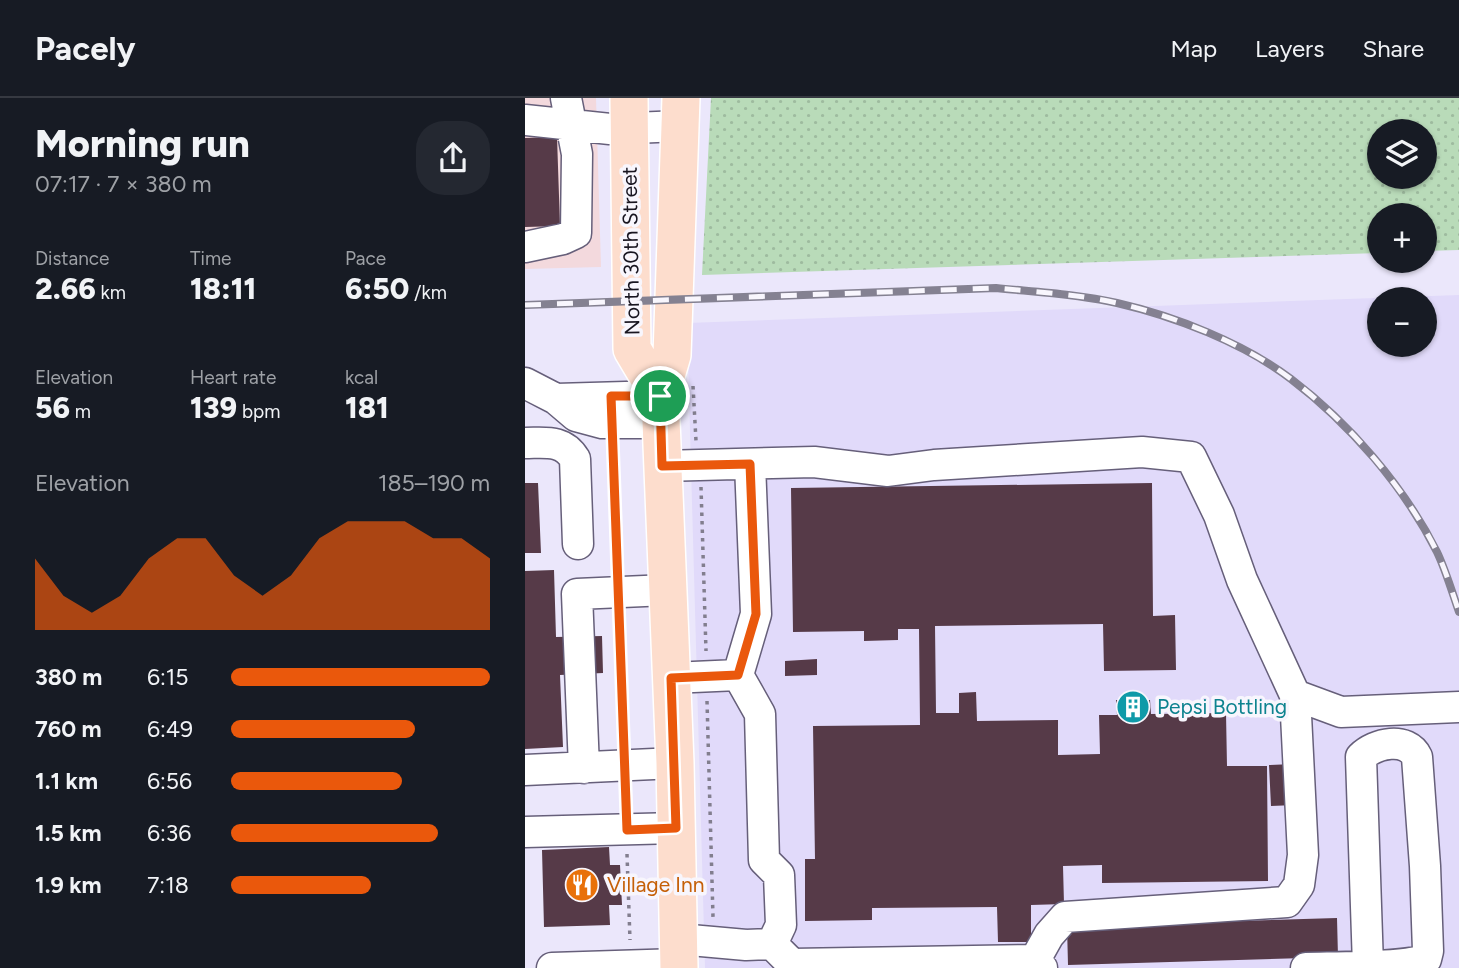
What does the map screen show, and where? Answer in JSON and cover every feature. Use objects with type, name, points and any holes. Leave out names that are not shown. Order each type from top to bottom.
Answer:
[{"type":"main road","name":"North 30th Street","points":[[679,957],[675,762],[689,677],[667,590],[662,466],[671,401],[680,112]]},
{"type":"main road","name":"North 30th Street","points":[[629,113],[632,349],[671,401]]},
{"type":"street","points":[[525,247],[576,233],[577,154],[569,112]]},
{"type":"street","points":[[525,120],[569,112],[680,112]]},
{"type":"street","points":[[525,383],[555,399],[576,416],[612,423],[671,401]]},
{"type":"street","points":[[555,399],[671,401]]},
{"type":"street","points":[[525,443],[561,444],[575,459],[578,544]]},
{"type":"street","points":[[552,968],[631,966],[679,957],[714,942],[772,944],[792,964],[1038,964],[1049,935],[1065,917],[1287,902],[1299,885],[1303,855],[1295,695],[1242,580],[1219,515],[1191,457],[1142,452],[888,471],[814,462],[662,466]]},
{"type":"street","points":[[750,464],[756,614],[738,675],[760,714],[764,860],[779,875],[781,926],[772,944]]},
{"type":"street","points":[[584,768],[577,594],[667,590]]},
{"type":"street","points":[[689,677],[738,675]]},
{"type":"street","points":[[1295,695],[1341,712],[1459,707]]},
{"type":"street","points":[[1306,968],[1368,966],[1418,963],[1426,959],[1425,866],[1417,757],[1413,748],[1392,743],[1369,750],[1361,757],[1368,966]]},
{"type":"street","points":[[525,770],[624,767],[675,762]]},
{"type":"street","points":[[525,832],[676,828]]},
{"type":"path","points":[[671,401],[699,465],[689,677],[714,942]]},
{"type":"path","points":[[612,423],[624,767]]},
{"type":"path","points":[[627,830],[631,966]]},
{"type":"shaded area","points":[[525,98],[596,98],[601,267],[525,269]]},
{"type":"shaded area","points":[[1459,295],[1459,968],[705,968],[687,323],[1367,298],[1367,357],[1437,357],[1437,296]]},
{"type":"green space","points":[[711,98],[1459,98],[1459,250],[1437,251],[1437,203],[1367,203],[1367,253],[702,275]]},
{"type":"building","points":[[557,137],[560,226],[525,227],[525,138]]},
{"type":"building","points":[[525,483],[538,483],[541,553],[525,553]]},
{"type":"building","name":"Pepsi Bottling","points":[[1152,483],[1153,616],[1175,615],[1176,670],[1104,671],[1103,624],[935,626],[936,713],[959,713],[959,693],[976,692],[977,721],[1058,720],[1058,755],[1100,754],[1099,715],[1117,715],[1116,700],[1150,700],[1151,714],[1226,713],[1227,766],[1267,766],[1268,881],[1102,883],[1102,865],[1063,866],[1064,904],[1031,905],[1031,942],[998,942],[997,907],[872,908],[872,920],[805,921],[805,859],[815,859],[813,726],[920,725],[919,629],[898,629],[898,640],[864,641],[864,631],[793,632],[791,488]]},
{"type":"building","points":[[554,570],[556,637],[602,636],[603,673],[560,675],[563,747],[525,749],[525,571]]},
{"type":"building","points":[[817,659],[817,675],[785,676],[785,661]]},
{"type":"building","points":[[1293,764],[1295,805],[1271,806],[1269,765]]},
{"type":"building","name":"Village Inn","points":[[609,847],[610,865],[620,865],[622,905],[609,905],[610,925],[544,927],[542,850]]},
{"type":"building","points":[[1337,918],[1338,957],[1068,965],[1067,926]]},
{"type":"railway","points":[[525,305],[996,288],[1087,297],[1162,315],[1208,332],[1252,354],[1291,379],[1334,415],[1392,480],[1424,527],[1437,552],[1459,612]]},
{"type":"place","name":"Pepsi Bottling","points":[[1133,707]]},
{"type":"place","name":"Village Inn","points":[[582,885]]},
{"type":"route","points":[[611,396],[660,396],[662,466],[750,464],[756,614],[738,675],[671,678],[676,828],[627,830],[611,396]]}]
